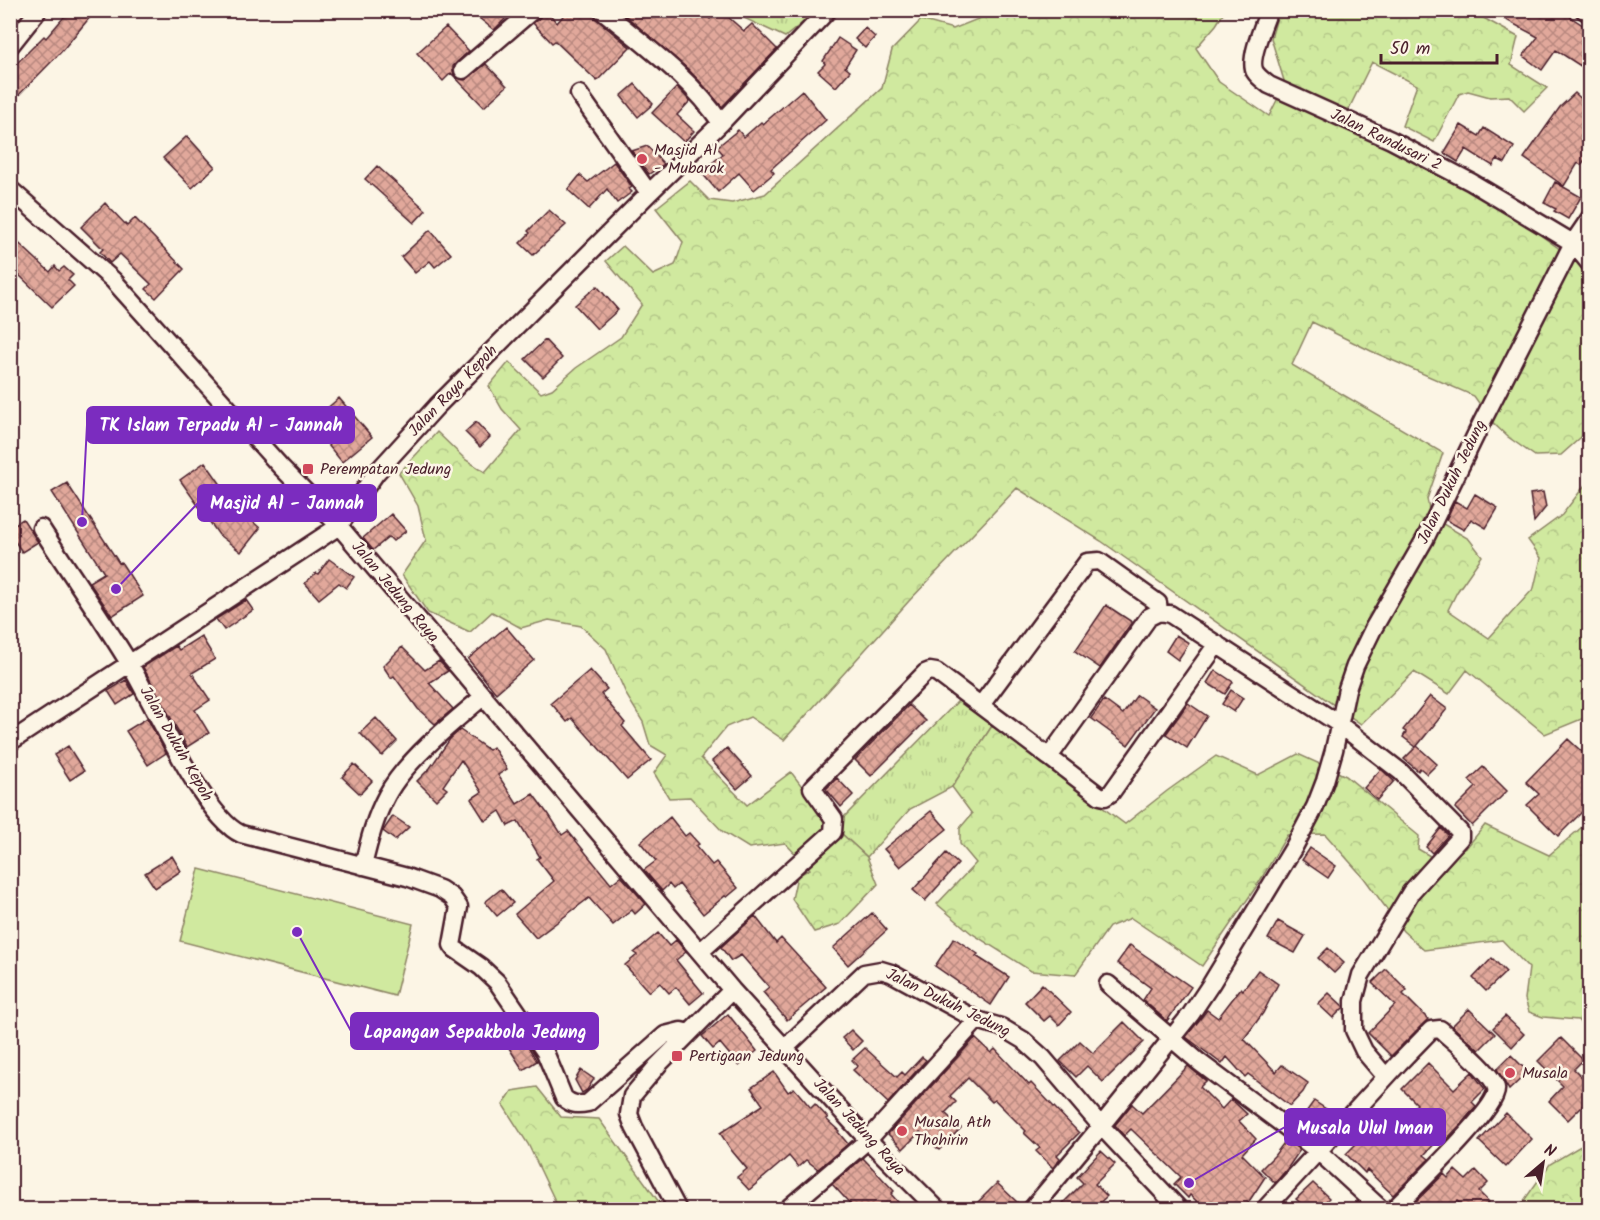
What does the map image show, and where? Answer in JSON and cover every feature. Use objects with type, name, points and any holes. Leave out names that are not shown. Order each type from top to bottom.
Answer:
[{"type":"street","points":[[463,70],[533,10]]},
{"type":"street","points":[[602,10],[667,65],[711,107],[722,123]]},
{"type":"street","name":"Jalan Raya Kepoh","points":[[10,742],[339,526],[376,473],[437,406],[722,123],[828,10]]},
{"type":"street","name":"Jalan Randusari 2","points":[[1269,10],[1252,62],[1255,72],[1269,85],[1421,156],[1471,182],[1573,243]]},
{"type":"street","points":[[1584,10],[1590,14]]},
{"type":"street","points":[[10,46],[37,12]]},
{"type":"street","points":[[579,94],[649,193]]},
{"type":"street","name":"Jalan Jedung Raya","points":[[14,199],[113,280],[281,467],[339,526],[732,990],[868,1140],[938,1209]]},
{"type":"street","name":"Jalan Dukuh Jedung","points":[[1031,1209],[1191,1014],[1294,847],[1315,807],[1325,781],[1351,677],[1368,639],[1425,539],[1573,243],[1590,218]]},
{"type":"street","points":[[1573,243],[1590,264]]},
{"type":"street","name":"Jalan Dukuh Kepoh","points":[[41,528],[130,664],[199,788],[224,822],[241,834],[363,866]]},
{"type":"street","points":[[981,705],[1087,562],[1099,561],[1111,568],[1158,603],[1159,612]]},
{"type":"street","points":[[1048,757],[1149,617],[1159,612],[1170,614],[1340,724],[1401,772],[1461,835],[1411,891],[1361,975],[1354,1001],[1354,1030],[1364,1051],[1386,1077]]},
{"type":"street","points":[[701,951],[832,832],[834,819],[812,788],[930,671],[936,672],[1100,796],[1105,797],[1111,793],[1217,644]]},
{"type":"street","points":[[484,696],[432,741],[388,794],[374,823],[363,866],[418,881],[440,889],[452,897],[459,907],[452,945],[497,982],[544,1052],[564,1098],[569,1103],[580,1105],[588,1103],[665,1035],[672,1032],[689,1033]]},
{"type":"street","name":"Jalan Dukuh Jedung","points":[[785,1048],[864,973],[891,972],[977,1020],[1001,1028],[1023,1040],[1043,1058],[1101,1126],[1180,1209]]},
{"type":"street","points":[[1108,984],[1170,1039],[1318,1151],[1382,1209]]},
{"type":"street","points":[[678,1209],[634,1127],[629,1114],[632,1096],[658,1065],[732,990]]},
{"type":"street","points":[[786,1209],[868,1140],[977,1020]]},
{"type":"street","points":[[1264,1209],[1431,1030],[1440,1029],[1490,1076],[1497,1093],[1491,1105],[1461,1140],[1393,1209]]},
{"type":"green space","points":[[729,11],[817,11],[785,37]]},
{"type":"green space","points":[[987,11],[1225,11],[1196,48],[1219,82],[1269,116],[1285,84],[1271,38],[1279,11],[1471,11],[1518,37],[1511,65],[1547,88],[1524,111],[1509,96],[1490,97],[1468,91],[1459,94],[1434,142],[1402,126],[1417,85],[1372,62],[1341,125],[1501,207],[1585,267],[1589,267],[1589,430],[1561,455],[1535,456],[1493,423],[1474,396],[1371,351],[1312,322],[1292,365],[1443,453],[1427,499],[1431,517],[1469,539],[1482,556],[1457,592],[1448,610],[1489,638],[1534,588],[1541,558],[1528,540],[1562,515],[1585,485],[1589,485],[1589,716],[1545,734],[1467,670],[1449,694],[1414,672],[1361,724],[1101,541],[1017,488],[909,601],[784,740],[750,717],[726,727],[701,758],[747,805],[791,772],[830,823],[867,857],[878,884],[840,924],[814,932],[792,899],[797,876],[810,869],[785,843],[749,848],[723,832],[690,797],[669,798],[654,773],[667,755],[650,745],[643,722],[627,696],[606,649],[581,626],[549,620],[521,628],[492,612],[470,632],[428,613],[402,575],[426,540],[418,506],[399,473],[437,432],[466,460],[485,472],[521,430],[502,409],[489,386],[509,362],[541,393],[552,389],[576,368],[621,337],[642,304],[606,261],[623,246],[653,275],[675,265],[683,242],[656,208],[690,181],[709,200],[732,203],[765,194],[882,88],[892,50],[921,20],[953,29],[983,17]]},
{"type":"green space","points":[[958,701],[992,726],[952,787],[910,809],[867,857],[830,823],[844,817]]},
{"type":"green space","points":[[992,726],[1125,824],[1216,756],[1258,775],[1298,754],[1346,776],[1419,836],[1418,849],[1442,863],[1467,847],[1485,825],[1549,855],[1589,821],[1589,1034],[1578,1020],[1543,1017],[1529,1012],[1525,999],[1529,968],[1502,940],[1424,950],[1403,931],[1364,878],[1325,834],[1287,835],[1260,881],[1202,966],[1131,918],[1109,927],[1075,975],[1031,971],[971,933],[937,904],[976,863],[960,844],[960,828],[972,814],[952,787]]},
{"type":"green space","points":[[199,869],[413,924],[395,996],[180,941]]},
{"type":"green space","points":[[537,1087],[561,1117],[599,1119],[664,1209],[559,1209],[528,1144],[503,1105],[512,1091]]},
{"type":"green space","points":[[1589,1141],[1589,1209],[1518,1209],[1550,1164]]},
{"type":"building","points":[[70,10],[96,10],[61,52],[10,104],[10,70],[44,36],[46,38]]},
{"type":"building","points":[[469,10],[495,10],[505,19],[494,30]]},
{"type":"building","points":[[543,10],[546,10],[557,23],[568,10],[592,10],[595,18],[630,47],[597,81],[555,41],[552,43],[533,23],[540,18]]},
{"type":"building","points":[[619,10],[701,10],[710,19],[720,10],[744,31],[752,24],[777,49],[722,107],[689,70]]},
{"type":"building","points":[[1488,10],[1560,10],[1590,30],[1590,72],[1556,50],[1542,70],[1523,56],[1538,37]]},
{"type":"building","points":[[446,27],[469,51],[453,66],[455,77],[465,80],[486,64],[507,86],[484,107],[451,73],[443,81],[417,53]]},
{"type":"building","points":[[865,28],[875,37],[865,48],[855,39]]},
{"type":"building","points":[[838,38],[856,50],[845,67],[850,71],[836,87],[818,71],[825,64],[823,61]]},
{"type":"building","points":[[635,84],[653,104],[638,117],[621,96]]},
{"type":"building","points":[[677,87],[690,101],[677,115],[694,131],[684,142],[652,113]]},
{"type":"building","points":[[802,90],[826,120],[771,169],[774,173],[754,190],[739,173],[718,192],[701,172],[723,154],[717,147],[738,130],[744,137],[761,122],[763,124]]},
{"type":"building","points":[[1575,93],[1590,107],[1590,153],[1581,165],[1578,163],[1564,186],[1524,158],[1560,107]]},
{"type":"building","points":[[1461,125],[1479,136],[1484,128],[1514,147],[1505,163],[1497,159],[1493,166],[1466,149],[1458,162],[1444,153]]},
{"type":"building","points":[[187,136],[215,167],[192,188],[163,158]]},
{"type":"building","points":[[647,146],[664,164],[649,174],[632,151]]},
{"type":"building","points":[[614,162],[632,187],[629,189],[632,192],[617,203],[607,189],[589,209],[568,190],[580,175],[588,182]]},
{"type":"building","points":[[377,166],[426,210],[414,223],[365,179]]},
{"type":"building","points":[[1555,182],[1581,197],[1568,219],[1544,203]]},
{"type":"building","points":[[105,203],[127,226],[135,218],[184,269],[156,298],[146,289],[151,284],[120,254],[110,263],[100,252],[103,249],[81,227]]},
{"type":"building","points":[[549,210],[566,225],[533,255],[520,243],[530,233],[528,231]]},
{"type":"building","points":[[430,230],[451,254],[435,267],[430,261],[415,273],[401,257]]},
{"type":"building","points":[[10,235],[50,272],[55,266],[59,271],[64,267],[73,275],[68,280],[74,286],[52,307],[18,274],[10,282]]},
{"type":"building","points":[[597,286],[618,310],[597,329],[575,305]]},
{"type":"building","points":[[545,340],[562,358],[543,377],[525,359]]},
{"type":"building","points":[[339,398],[372,437],[342,462],[310,423]]},
{"type":"building","points":[[476,422],[490,437],[480,447],[465,432]]},
{"type":"building","points":[[205,462],[241,513],[251,507],[258,518],[252,521],[260,528],[241,552],[219,535],[180,480]]},
{"type":"building","points":[[67,483],[143,596],[112,616],[89,582],[104,573],[52,492]]},
{"type":"building","points":[[1543,492],[1546,507],[1534,522],[1530,494]]},
{"type":"building","points":[[1475,494],[1498,508],[1486,528],[1471,519],[1464,530],[1446,520],[1455,501],[1467,508]]},
{"type":"building","points":[[391,514],[406,531],[393,541],[389,537],[373,550],[363,538]]},
{"type":"building","points":[[23,519],[38,542],[22,552],[10,534],[10,527]]},
{"type":"building","points":[[329,559],[354,577],[346,588],[339,583],[319,599],[305,583],[316,573],[318,574]]},
{"type":"building","points":[[246,600],[253,610],[224,630],[216,619]]},
{"type":"building","points":[[1106,605],[1132,622],[1100,668],[1075,651]]},
{"type":"building","points":[[506,627],[534,660],[496,693],[468,659]]},
{"type":"building","points":[[1176,635],[1189,643],[1178,660],[1166,651]]},
{"type":"building","points":[[201,636],[215,659],[192,673],[210,700],[195,710],[209,733],[187,747],[143,667],[176,646],[179,650]]},
{"type":"building","points":[[402,647],[425,670],[439,661],[448,671],[429,683],[453,709],[435,724],[418,709],[394,676],[391,678],[383,666]]},
{"type":"building","points":[[590,670],[607,689],[601,694],[625,723],[622,726],[651,760],[627,780],[572,718],[567,722],[551,703]]},
{"type":"building","points":[[1215,670],[1233,682],[1225,694],[1207,683]]},
{"type":"building","points":[[126,680],[134,694],[117,705],[108,691]]},
{"type":"building","points":[[1231,690],[1243,698],[1234,712],[1222,704]]},
{"type":"building","points":[[1137,695],[1155,708],[1128,745],[1091,718],[1104,700],[1123,714]]},
{"type":"building","points":[[1430,696],[1447,709],[1417,746],[1437,764],[1427,774],[1420,768],[1418,771],[1404,759],[1416,747],[1403,737],[1406,732],[1403,730]]},
{"type":"building","points":[[1188,703],[1207,716],[1187,748],[1166,734]]},
{"type":"building","points":[[909,705],[926,721],[871,776],[855,760]]},
{"type":"building","points":[[147,718],[166,753],[148,765],[126,731]]},
{"type":"building","points":[[376,718],[397,741],[382,756],[360,733]]},
{"type":"building","points":[[460,730],[489,750],[493,747],[507,769],[498,775],[517,804],[533,794],[562,835],[568,831],[611,884],[621,876],[646,904],[635,914],[632,910],[613,925],[589,898],[536,938],[515,914],[554,881],[537,859],[540,857],[518,821],[508,826],[500,811],[485,821],[471,799],[482,792],[461,760],[443,786],[447,789],[436,800],[417,781],[430,768],[450,739]]},
{"type":"building","points":[[1568,739],[1590,759],[1590,804],[1558,836],[1527,805],[1539,794],[1526,782]]},
{"type":"building","points":[[68,746],[84,771],[70,780],[54,755]]},
{"type":"building","points":[[727,748],[752,776],[737,789],[712,761]]},
{"type":"building","points":[[354,764],[372,781],[360,794],[342,777]]},
{"type":"building","points":[[1483,767],[1507,791],[1472,826],[1455,808],[1476,787],[1469,780]]},
{"type":"building","points":[[1381,769],[1394,781],[1377,800],[1364,788]]},
{"type":"building","points":[[837,778],[853,795],[841,807],[826,789]]},
{"type":"building","points":[[931,811],[947,829],[900,867],[884,849]]},
{"type":"building","points":[[393,816],[409,827],[395,840],[383,831]]},
{"type":"building","points":[[670,817],[685,836],[689,833],[699,844],[696,846],[712,865],[716,862],[738,888],[703,914],[679,884],[673,889],[669,884],[662,891],[644,870],[656,861],[640,842]]},
{"type":"building","points":[[1441,828],[1448,835],[1432,853],[1426,847]]},
{"type":"building","points":[[1310,848],[1336,866],[1328,878],[1302,860]]},
{"type":"building","points":[[946,853],[958,864],[925,901],[913,890]]},
{"type":"building","points":[[172,856],[181,871],[155,888],[145,873]]},
{"type":"building","points":[[501,889],[513,903],[497,916],[485,902]]},
{"type":"building","points":[[872,913],[887,930],[848,965],[833,948]]},
{"type":"building","points":[[755,916],[776,943],[781,938],[826,987],[787,1020],[763,992],[769,987],[741,955],[731,961],[721,947]]},
{"type":"building","points":[[1278,921],[1305,936],[1295,953],[1268,939]]},
{"type":"building","points":[[658,933],[669,946],[676,940],[686,952],[676,960],[703,993],[690,1004],[676,987],[669,993],[660,983],[649,992],[625,965],[637,955],[634,953]]},
{"type":"building","points":[[954,938],[978,954],[976,956],[1009,977],[991,1005],[935,966]]},
{"type":"building","points":[[1130,945],[1191,987],[1167,1021],[1143,1000],[1151,988],[1117,963]]},
{"type":"building","points":[[1328,948],[1344,963],[1334,973],[1318,958]]},
{"type":"building","points":[[1492,958],[1506,972],[1486,991],[1473,978]]},
{"type":"building","points":[[1386,969],[1407,990],[1403,994],[1428,1019],[1391,1056],[1368,1033],[1395,1005],[1372,983]]},
{"type":"building","points":[[1258,970],[1278,984],[1263,1013],[1244,1039],[1276,1072],[1282,1065],[1308,1083],[1290,1106],[1248,1074],[1245,1077],[1227,1057],[1222,1064],[1186,1037],[1207,1010],[1218,1018]]},
{"type":"building","points":[[1042,984],[1071,1012],[1059,1025],[1050,1016],[1044,1021],[1025,1002]]},
{"type":"building","points":[[1329,993],[1344,1007],[1333,1018],[1318,1004]]},
{"type":"building","points":[[1469,1009],[1495,1034],[1479,1050],[1452,1026]]},
{"type":"building","points":[[728,1014],[757,1051],[739,1066],[720,1043],[713,1049],[702,1036]]},
{"type":"building","points":[[1505,1016],[1524,1034],[1512,1047],[1493,1028]]},
{"type":"building","points":[[1124,1022],[1144,1042],[1103,1082],[1087,1066],[1076,1077],[1060,1061],[1080,1041],[1093,1053]]},
{"type":"building","points":[[851,1030],[862,1041],[853,1050],[842,1038]]},
{"type":"building","points":[[975,1038],[991,1053],[995,1049],[1079,1133],[1057,1155],[1060,1158],[1053,1168],[1036,1151],[1040,1148],[1024,1133],[1026,1131],[995,1100],[992,1102],[968,1078],[950,1096],[956,1102],[945,1113],[961,1128],[939,1150],[920,1132],[903,1149],[888,1134]]},
{"type":"building","points":[[1561,1038],[1583,1060],[1574,1069],[1590,1085],[1590,1110],[1584,1104],[1568,1120],[1549,1101],[1563,1086],[1538,1061]]},
{"type":"building","points":[[524,1040],[537,1061],[523,1070],[509,1048]]},
{"type":"building","points":[[865,1048],[897,1077],[902,1072],[905,1075],[922,1057],[926,1060],[888,1103],[853,1070],[858,1066],[852,1060]]},
{"type":"building","name":"Musala","points":[[1511,1055],[1528,1072],[1509,1090],[1497,1069]]},
{"type":"building","points":[[1428,1063],[1454,1089],[1472,1072],[1485,1089],[1472,1102],[1476,1106],[1462,1123],[1446,1140],[1442,1136],[1424,1155],[1429,1159],[1393,1195],[1367,1170],[1365,1173],[1346,1154],[1373,1127],[1379,1133],[1390,1122],[1395,1126],[1417,1104],[1402,1089]]},
{"type":"building","points":[[1188,1066],[1206,1081],[1200,1087],[1222,1109],[1231,1099],[1247,1114],[1239,1121],[1256,1139],[1242,1154],[1265,1177],[1244,1209],[1205,1209],[1190,1195],[1188,1198],[1174,1184],[1181,1177],[1131,1129],[1124,1136],[1115,1125],[1132,1104],[1142,1113]]},
{"type":"building","points":[[581,1070],[594,1079],[587,1090],[582,1093],[575,1080]]},
{"type":"building","points":[[774,1072],[788,1092],[794,1088],[811,1108],[815,1104],[848,1144],[818,1169],[806,1160],[798,1167],[789,1156],[749,1190],[737,1177],[747,1169],[720,1133],[763,1105],[751,1088]]},
{"type":"building","points":[[1314,1101],[1329,1111],[1312,1134],[1298,1123]]},
{"type":"building","points":[[1506,1113],[1532,1139],[1506,1167],[1479,1141]]},
{"type":"building","points":[[1286,1140],[1300,1150],[1275,1183],[1261,1169]]},
{"type":"building","points":[[1101,1151],[1115,1164],[1095,1184],[1107,1196],[1093,1209],[1057,1209],[1083,1183],[1077,1177]]},
{"type":"building","points":[[863,1158],[894,1191],[891,1194],[904,1209],[855,1209],[832,1184]]},
{"type":"building","points":[[1455,1170],[1466,1180],[1476,1170],[1488,1183],[1479,1192],[1489,1202],[1481,1209],[1466,1209],[1457,1201],[1448,1209],[1408,1209],[1444,1174],[1448,1178]]},
{"type":"building","points":[[997,1183],[1018,1203],[1012,1209],[971,1209]]},
{"type":"building","points":[[1313,1183],[1329,1198],[1318,1209],[1307,1209],[1296,1199]]},
{"type":"place","name":"Masjid Al - Mubarok","points":[[642,159]]},
{"type":"place","name":"Perempatan Jedung","points":[[308,469]]},
{"type":"place","name":"TK Islam Terpadu Al - Jannah","points":[[82,522]]},
{"type":"place","name":"Masjid Al - Jannah","points":[[116,589]]},
{"type":"place","name":"Lapangan Sepakbola Jedung","points":[[297,932]]},
{"type":"place","name":"Pertigaan Jedung","points":[[677,1056]]},
{"type":"place","name":"Musala","points":[[1510,1073]]},
{"type":"place","name":"Musala Ath Thohirin","points":[[902,1131]]},
{"type":"place","name":"Musala Ulul Iman","points":[[1189,1183]]}]
